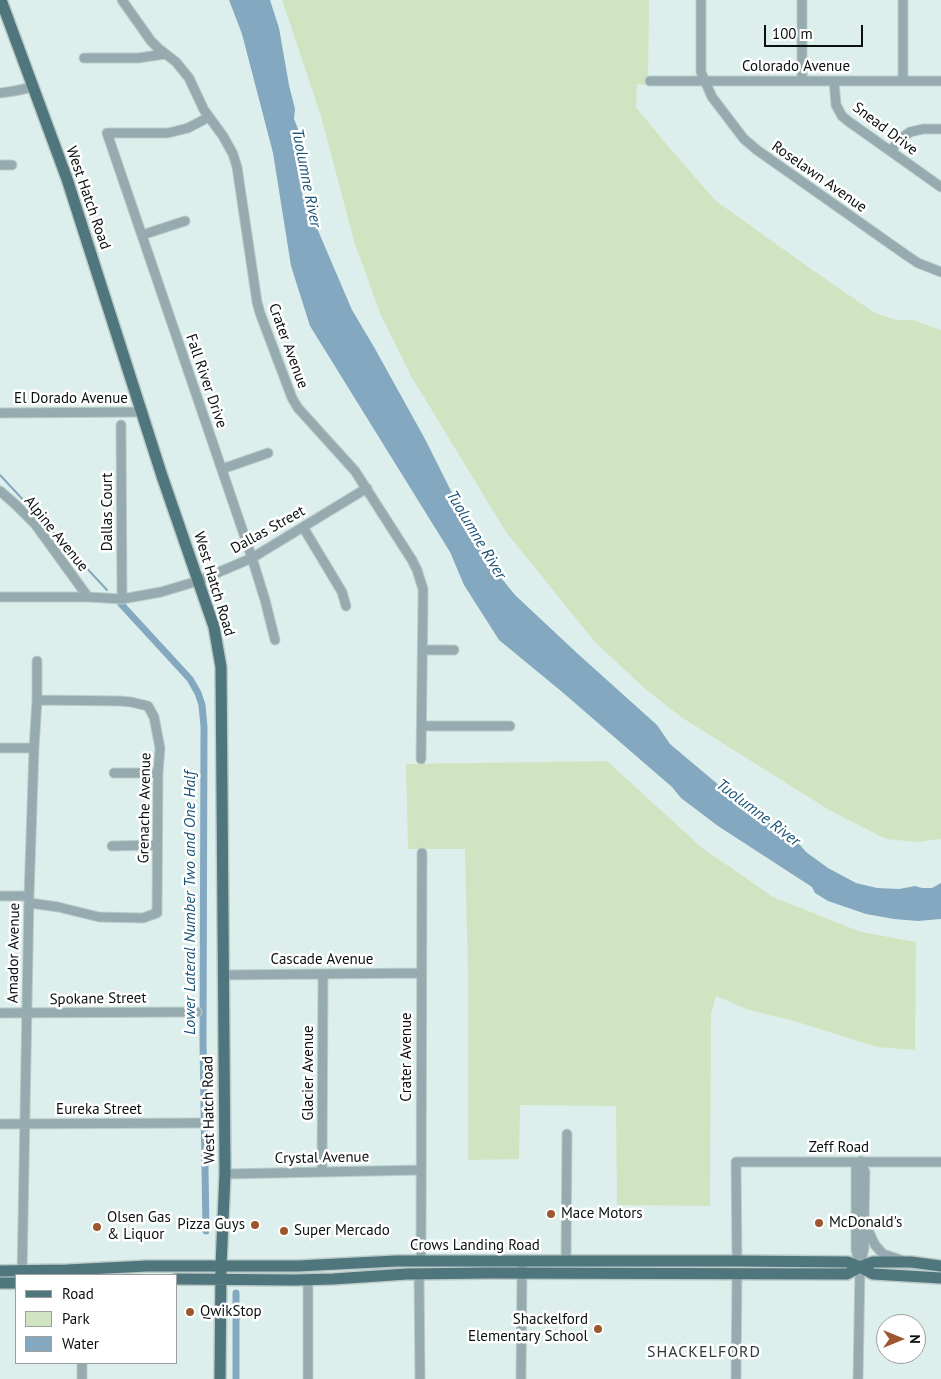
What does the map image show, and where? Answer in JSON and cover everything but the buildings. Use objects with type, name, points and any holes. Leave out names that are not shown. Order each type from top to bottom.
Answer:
[{"type":"main road","name":"West Hatch Road","points":[[1,0],[67,178],[162,476],[214,627],[221,667],[225,1174],[221,1266],[220,1379]]},
{"type":"main road","name":"Crows Landing Road","points":[[0,1271],[22,1273],[147,1266],[298,1266],[421,1261],[737,1261],[848,1262],[873,1274],[941,1278]]},
{"type":"main road","points":[[368,1276],[374,1272],[410,1268],[421,1261]]},
{"type":"main road","points":[[419,1274],[429,1267],[465,1266],[478,1261]]},
{"type":"main road","points":[[675,1273],[696,1268],[734,1266],[737,1261]]},
{"type":"main road","name":"Crows Landing Road","points":[[178,1279],[308,1279],[419,1274],[522,1273],[847,1274],[873,1262],[911,1262],[941,1266]]},
{"type":"main road","points":[[0,1283],[15,1282]]},
{"type":"street","name":"Crater Avenue","points":[[122,0],[151,40],[176,62],[189,78],[204,110],[228,144],[237,167],[260,314],[292,398],[298,408],[355,471],[417,570],[423,590],[421,759]]},
{"type":"street","points":[[701,0],[701,72],[704,80]]},
{"type":"street","points":[[802,0],[802,80]]},
{"type":"street","points":[[903,0],[903,81]]},
{"type":"street","points":[[84,58],[138,58],[165,54]]},
{"type":"street","name":"Roselawn Avenue","points":[[704,80],[721,110],[744,139],[757,150],[918,263],[941,272]]},
{"type":"street","name":"Colorado Avenue","points":[[650,81],[941,81]]},
{"type":"street","name":"Snead Drive","points":[[834,81],[836,104],[842,116],[941,187]]},
{"type":"street","points":[[0,92],[33,87]]},
{"type":"street","name":"Fall River Drive","points":[[209,116],[188,128],[168,133],[107,133],[252,558],[275,640]]},
{"type":"street","points":[[891,151],[899,140],[910,132],[923,129],[941,129]]},
{"type":"street","points":[[0,165],[12,165]]},
{"type":"street","points":[[142,235],[185,220]]},
{"type":"street","name":"El Dorado Avenue","points":[[0,413],[143,412]]},
{"type":"street","name":"Dallas Court","points":[[121,425],[122,599]]},
{"type":"street","points":[[222,469],[268,452]]},
{"type":"street","name":"Dallas Street","points":[[0,596],[122,599],[161,592],[198,581],[252,558],[367,488]]},
{"type":"street","name":"Alpine Avenue","points":[[0,491],[35,524],[88,597]]},
{"type":"street","points":[[302,527],[342,592],[346,606]]},
{"type":"street","points":[[423,650],[454,650]]},
{"type":"street","name":"Amador Avenue","points":[[22,1273],[24,1124],[37,661]]},
{"type":"street","name":"Grenache Avenue","points":[[30,899],[99,918],[143,918],[157,914],[158,773],[160,748],[154,717],[148,706],[120,701],[37,700]]},
{"type":"street","points":[[422,726],[510,726]]},
{"type":"street","points":[[0,748],[34,748]]},
{"type":"street","points":[[114,773],[158,773]]},
{"type":"street","points":[[112,846],[157,845]]},
{"type":"street","name":"Crater Avenue","points":[[421,1261],[422,853]]},
{"type":"street","points":[[0,896],[30,899]]},
{"type":"street","name":"Cascade Avenue","points":[[223,975],[422,973]]},
{"type":"street","name":"Glacier Avenue","points":[[322,1172],[323,974]]},
{"type":"street","name":"Spokane Street","points":[[0,1013],[197,1012]]},
{"type":"street","name":"Eureka Street","points":[[0,1124],[199,1123]]},
{"type":"street","points":[[566,1261],[567,1134]]},
{"type":"street","points":[[858,1379],[860,1267],[864,1248],[864,1172],[861,1161]]},
{"type":"street","points":[[860,1267],[856,1250],[856,1168],[861,1161]]},
{"type":"street","name":"Zeff Road","points":[[737,1261],[736,1162],[941,1162]]},
{"type":"street","name":"Crystal Avenue","points":[[225,1174],[420,1170]]},
{"type":"street","points":[[864,1223],[875,1245],[884,1254],[911,1262]]},
{"type":"street","points":[[521,1379],[522,1261]]},
{"type":"street","points":[[419,1274],[420,1379]]},
{"type":"street","points":[[736,1379],[737,1274]]},
{"type":"street","points":[[308,1279],[308,1379]]},
{"type":"street","points":[[82,1364],[82,1379]]},
{"type":"green space","points":[[282,0],[649,0],[648,85],[637,84],[636,107],[700,183],[716,201],[875,313],[896,320],[913,320],[941,330],[941,839],[918,842],[886,839],[829,810],[681,717],[644,688],[594,641],[506,532],[411,376],[380,313],[354,241],[321,116]]},
{"type":"green space","points":[[607,761],[701,847],[773,897],[861,932],[916,942],[915,1050],[877,1047],[791,1020],[749,1010],[716,996],[711,1014],[710,1206],[617,1205],[616,1106],[520,1105],[519,1159],[468,1160],[468,976],[465,849],[408,849],[406,764]]},
{"type":"water","points":[[229,0],[270,0],[279,28],[295,109],[294,119],[298,129],[296,158],[302,193],[352,310],[425,439],[484,557],[515,595],[657,725],[670,744],[758,818],[788,831],[806,852],[828,868],[856,883],[877,888],[899,889],[915,886],[932,888],[941,883],[941,919],[918,921],[866,914],[828,901],[815,893],[812,887],[718,826],[681,798],[672,787],[499,640],[464,585],[450,552],[310,326],[291,266],[273,153],[242,34]]},
{"type":"waterway","name":"Lower Lateral Number Two and One Half","points":[[0,475],[107,590]]},
{"type":"waterway","name":"Lower Lateral Number Two and One Half","points":[[121,604],[190,679],[202,705],[204,727],[203,1041],[206,1231]]},
{"type":"waterway","points":[[236,1293],[236,1379]]},
{"type":"place","name":"Mace Motors","points":[[551,1214]]},
{"type":"place","name":"McDonald's","points":[[819,1223]]},
{"type":"place","name":"Pizza Guys","points":[[255,1225]]},
{"type":"place","name":"Olsen Gas & Liquor","points":[[97,1227]]},
{"type":"place","name":"Super Mercado","points":[[284,1231]]},
{"type":"place","name":"QwikStop","points":[[190,1312]]},
{"type":"place","name":"Shackelford Elementary School","points":[[598,1329]]},
{"type":"district","name":"SHACKELFORD","points":[[704,1352]]},
{"type":"water label","name":"Tuolumne River","points":[[306,178]]},
{"type":"water label","name":"Tuolumne River","points":[[476,535]]},
{"type":"water label","name":"Tuolumne River","points":[[758,813]]}]
